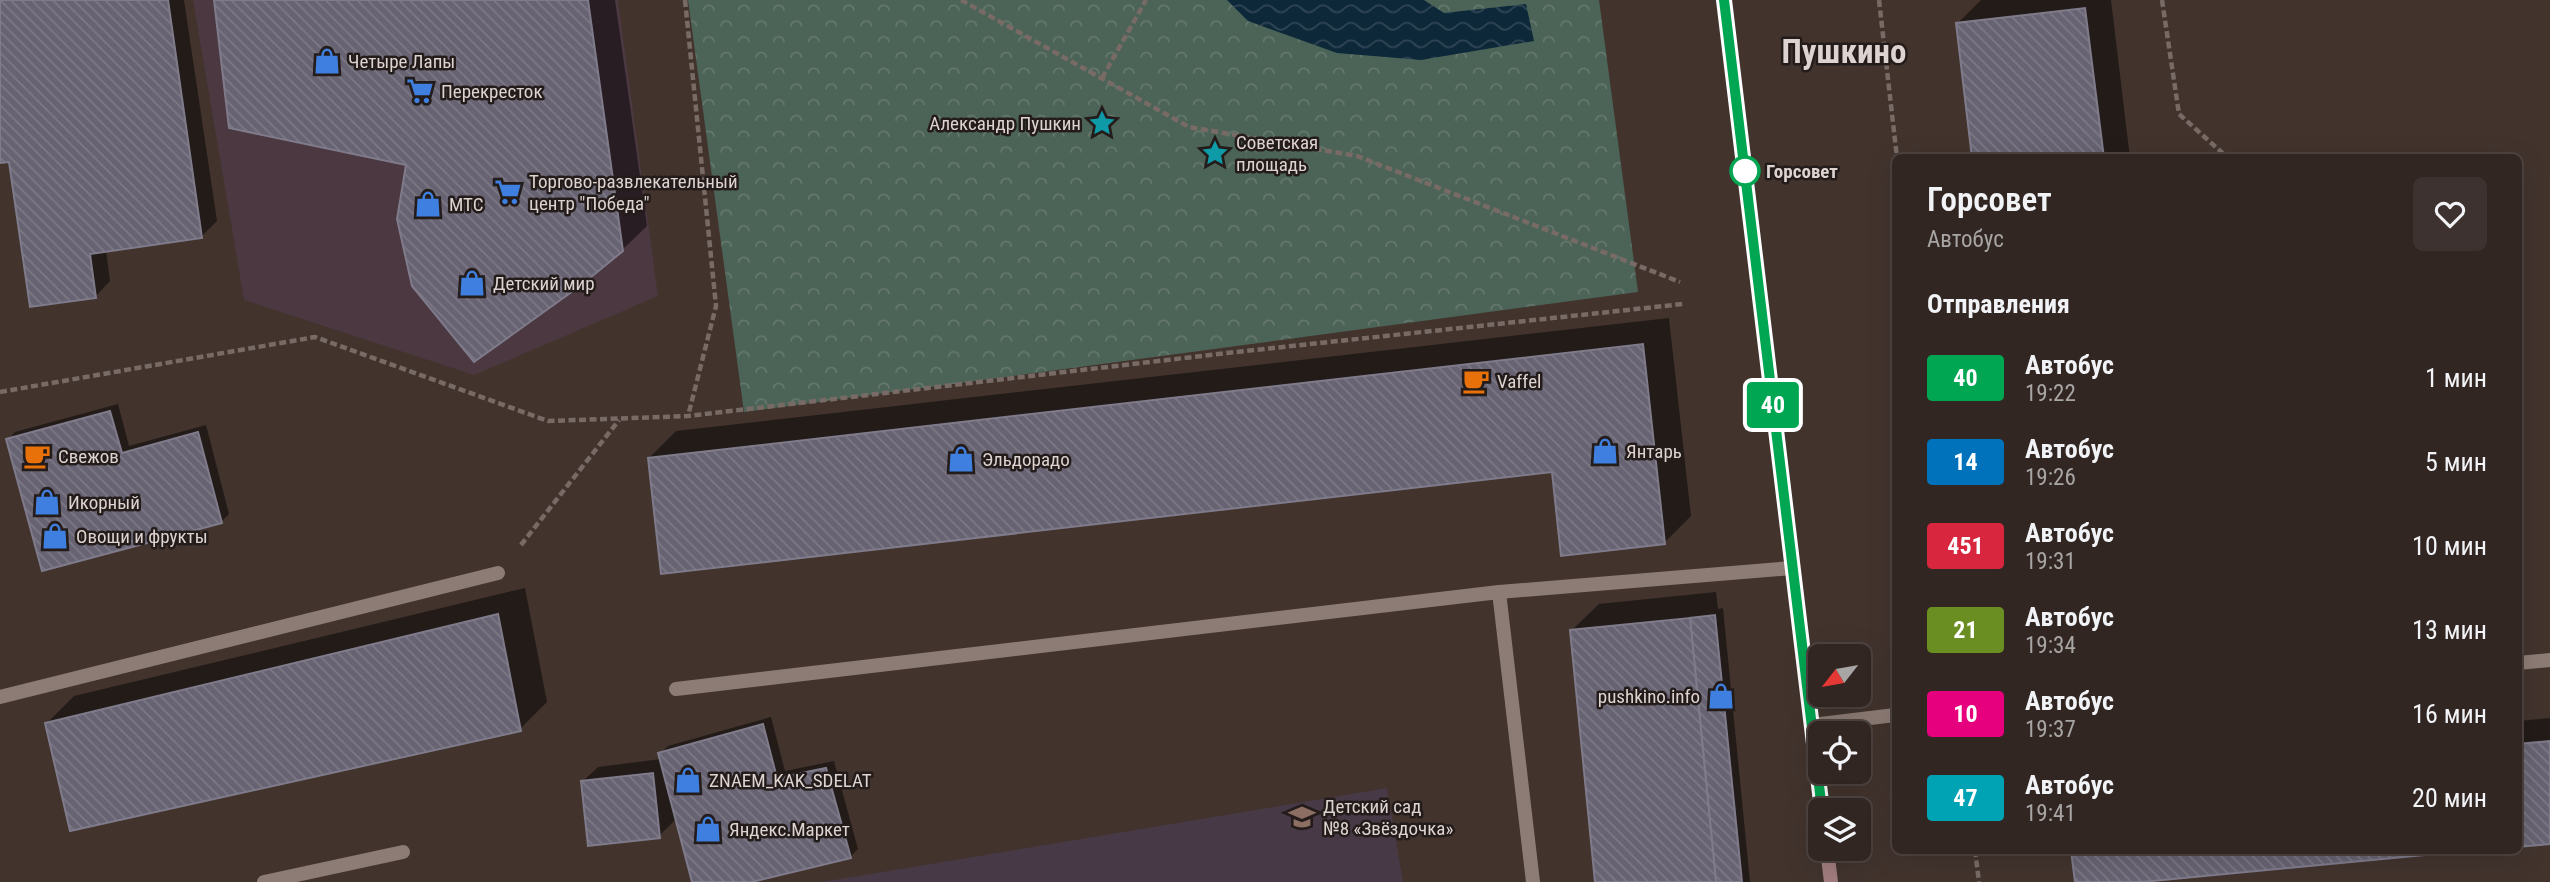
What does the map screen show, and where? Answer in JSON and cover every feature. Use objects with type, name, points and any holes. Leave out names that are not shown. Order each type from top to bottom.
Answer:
[{"type":"main road","points":[[1724,0],[1811,721]]},
{"type":"main road","points":[[1828,861],[1831,882]]},
{"type":"street","points":[[676,689],[1499,592],[1792,568]]},
{"type":"street","points":[[0,697],[498,573]]},
{"type":"street","points":[[1499,592],[1533,882]]},
{"type":"street","points":[[2522,663],[2550,660]]},
{"type":"street","points":[[1845,721],[1892,715]]},
{"type":"street","points":[[264,882],[403,852]]},
{"type":"path","points":[[685,0],[716,306],[688,416]]},
{"type":"path","points":[[961,0],[1189,127],[1357,156],[1680,282]]},
{"type":"path","points":[[1102,79],[1146,0]]},
{"type":"path","points":[[1879,0],[1897,154]]},
{"type":"path","points":[[2162,0],[2179,114],[2224,154]]},
{"type":"path","points":[[0,392],[315,337],[548,421],[688,416],[1227,353],[1683,304]]},
{"type":"path","points":[[498,573],[620,419]]},
{"type":"path","points":[[1976,854],[1979,882]]},
{"type":"shaded area","name":"Торгово-развлекательный центр \"Победа\"","points":[[193,0],[618,0],[658,296],[474,375],[244,300]]},
{"type":"shaded area","name":"Детский сад №8 «Звёздочка»","points":[[1387,788],[1403,882],[822,882]]},
{"type":"green space","name":"Советская площадь","points":[[688,0],[1599,0],[1638,292],[744,412]]},
{"type":"water","points":[[1227,0],[1424,0],[1444,13],[1526,4],[1534,41],[1421,60],[1337,53],[1248,21]]},
{"type":"building","points":[[0,0],[168,0],[202,238],[90,254],[96,298],[30,307],[9,162],[0,163]]},
{"type":"building","name":"Торгово-развлекательный центр \"Победа\"","points":[[214,0],[588,0],[623,251],[580,286],[474,362],[412,286],[397,219],[406,165],[229,128]]},
{"type":"building","points":[[2085,8],[2103,154],[1972,154],[1956,23]]},
{"type":"building","points":[[1643,344],[1665,544],[1561,556],[1552,472],[661,574],[648,458]]},
{"type":"building","points":[[110,411],[122,453],[198,432],[222,523],[42,571],[6,439]]},
{"type":"building","points":[[498,614],[521,731],[70,831],[45,723]]},
{"type":"building","points":[[1715,615],[1742,882],[1716,882],[1690,618]]},
{"type":"building","points":[[1690,618],[1716,882],[1595,882],[1570,630]]},
{"type":"building","points":[[763,724],[777,778],[826,768],[851,858],[752,882],[692,882],[658,753]]},
{"type":"building","points":[[2550,741],[2550,844],[2522,847],[2522,744]]},
{"type":"building","points":[[653,773],[660,838],[588,846],[581,781]]},
{"type":"building","points":[[2072,854],[2435,854],[2142,882],[2075,882]]},
{"type":"bus line","name":"40","points":[[1724,0],[1821,798]]},
{"type":"place","name":"Четыре Лапы","points":[[327,61]]},
{"type":"place","name":"Перекресток","points":[[420,91]]},
{"type":"place","name":"Александр Пушкин","points":[[1102,123]]},
{"type":"place","name":"Советская площадь","points":[[1215,153]]},
{"type":"place","name":"Горсовет","points":[[1745,171]]},
{"type":"place","name":"Торгово-развлекательный центр \"Победа\"","points":[[508,192]]},
{"type":"place","name":"МТС","points":[[428,204]]},
{"type":"place","name":"Детский мир","points":[[472,283]]},
{"type":"place","name":"Vaffel","points":[[1476,381]]},
{"type":"place","name":"Янтарь","points":[[1605,451]]},
{"type":"place","name":"Свежов","points":[[37,456]]},
{"type":"place","name":"Эльдорадо","points":[[961,459]]},
{"type":"place","name":"Икорный","points":[[47,502]]},
{"type":"place","name":"Овощи и фрукты","points":[[55,536]]},
{"type":"place","name":"pushkino.info","points":[[1721,696]]},
{"type":"place","name":"ZNAEM_KAK_SDELAT","points":[[688,780]]},
{"type":"place","name":"Детский сад №8 «Звёздочка»","points":[[1302,817]]},
{"type":"place","name":"Яндекс.Маркет","points":[[708,829]]},
{"type":"district","name":"Пушкино","points":[[1844,51]]}]
